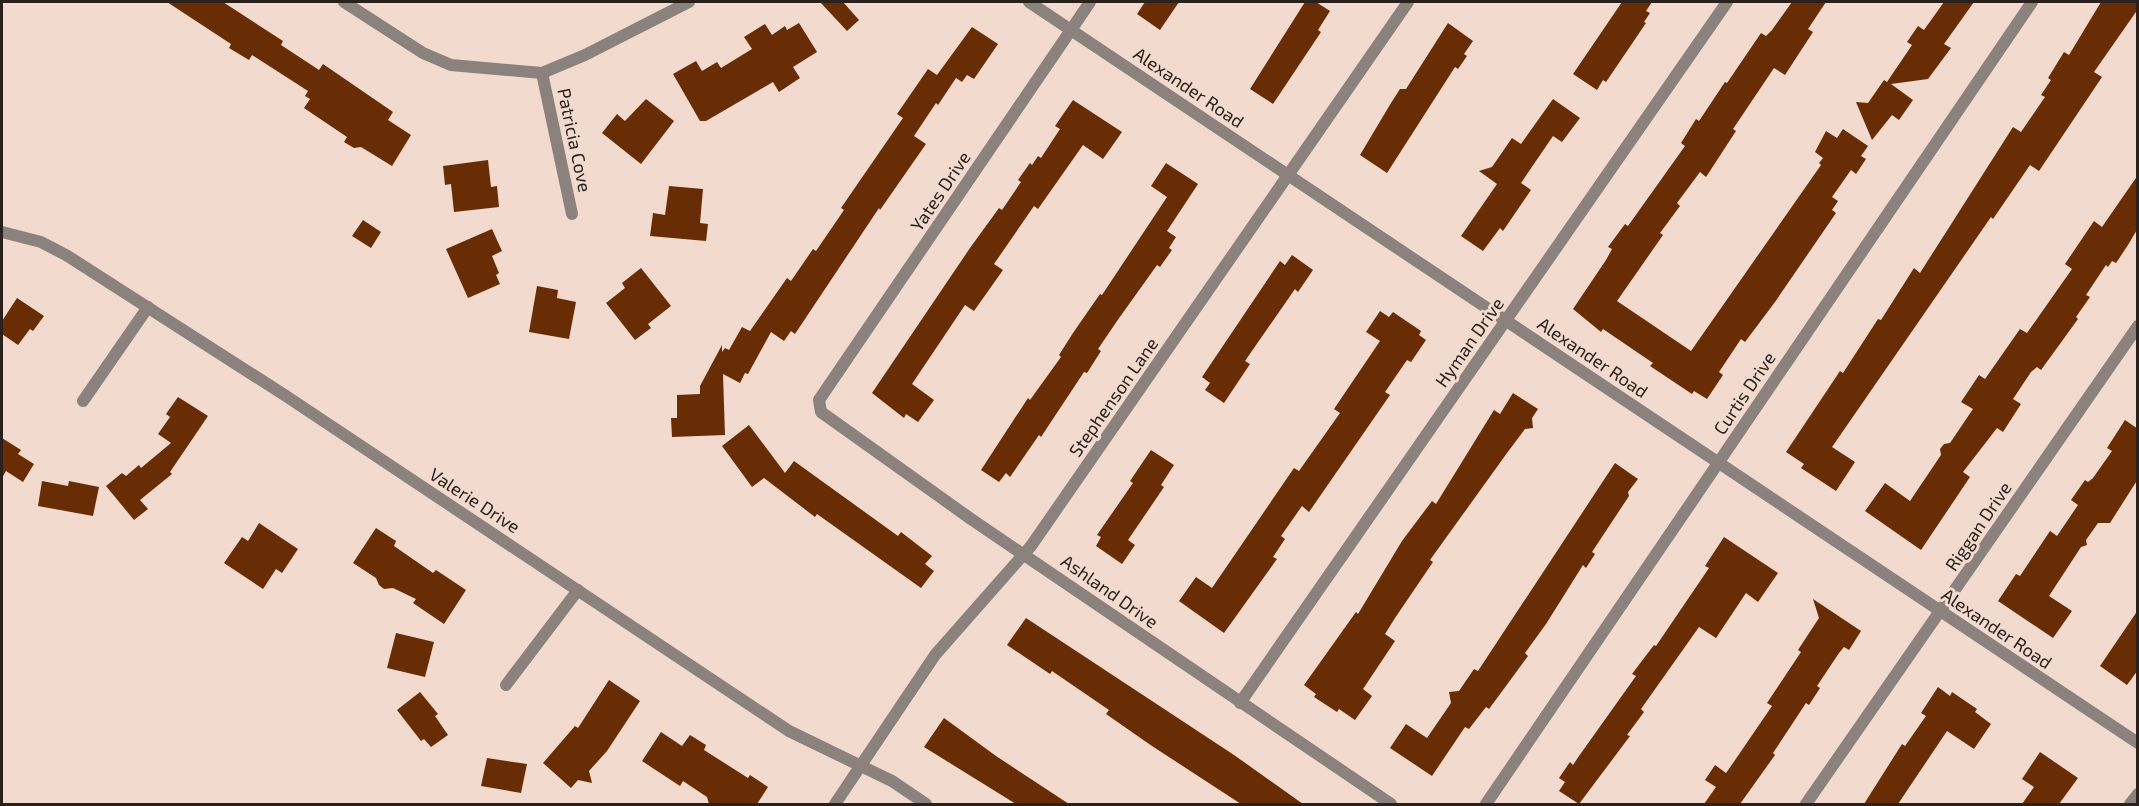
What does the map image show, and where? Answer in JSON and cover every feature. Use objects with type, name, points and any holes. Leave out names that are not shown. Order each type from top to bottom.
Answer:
[{"type":"street","points":[[344,2],[423,53],[451,65],[542,73],[585,55],[689,2]]},
{"type":"street","name":"Alexander Road","points":[[1029,2],[2138,743]]},
{"type":"street","name":"Yates Drive","points":[[819,400],[1090,2]]},
{"type":"street","name":"Stephenson Lane","points":[[835,804],[862,767],[934,655],[1024,554],[1408,2]]},
{"type":"street","name":"Hyman Drive","points":[[1240,703],[1727,2]]},
{"type":"street","name":"Curtis Drive","points":[[1486,804],[2032,2]]},
{"type":"street","name":"Patricia Cove","points":[[542,73],[572,214]]},
{"type":"street","name":"Valerie Drive","points":[[2,232],[41,242],[66,255],[789,730],[892,781],[926,804]]},
{"type":"street","points":[[83,401],[148,307]]},
{"type":"street","name":"Riggan Drive","points":[[1806,804],[2138,326]]},
{"type":"street","name":"Ashland Drive","points":[[819,400],[821,412],[838,427],[1391,804]]},
{"type":"street","points":[[506,685],[578,590]]},
{"type":"street","points":[[2130,804],[2138,794]]},
{"type":"building","points":[[167,2],[223,2],[283,41],[281,45],[319,70],[323,64],[393,112],[388,120],[411,135],[392,166],[361,147],[354,148],[344,142],[347,137],[304,108],[310,99],[305,96],[308,91],[252,55],[249,60],[229,48],[231,44]]},
{"type":"building","points":[[820,2],[843,2],[859,20],[847,31]]},
{"type":"building","points":[[1145,2],[1179,2],[1160,30],[1137,14]]},
{"type":"building","points":[[1305,2],[1316,2],[1330,11],[1318,30],[1321,32],[1273,104],[1250,89]]},
{"type":"building","points":[[1622,2],[1652,2],[1646,11],[1650,13],[1644,22],[1646,23],[1606,82],[1603,80],[1597,90],[1573,74]]},
{"type":"building","points":[[1792,2],[1826,2],[1808,29],[1813,32],[1785,75],[1774,68],[1733,129],[1736,131],[1706,177],[1700,172],[1677,203],[1680,206],[1660,233],[1663,235],[1617,301],[1691,351],[1821,165],[1819,163],[1823,158],[1815,152],[1826,131],[1837,138],[1843,129],[1868,146],[1861,156],[1866,159],[1856,174],[1851,170],[1832,197],[1838,201],[1832,210],[1836,213],[1745,342],[1741,339],[1719,372],[1723,375],[1707,399],[1694,391],[1692,394],[1650,366],[1653,363],[1603,329],[1601,332],[1573,309],[1606,260],[1612,249],[1608,247],[1625,224],[1628,226],[1685,146],[1681,143],[1696,119],[1699,121],[1761,33],[1766,36],[1772,30]]},
{"type":"building","points":[[1944,2],[1974,2],[1944,44],[1951,48],[1928,79],[1891,84],[1913,100],[1899,120],[1892,115],[1872,140],[1856,102],[1868,103],[1884,80],[1887,82],[1912,45],[1907,42],[1918,26],[1924,30]]},
{"type":"building","points":[[2101,2],[2138,2],[2138,9],[2094,72],[2102,77],[2039,171],[2030,165],[1993,219],[1991,217],[1832,447],[1855,462],[1836,491],[1801,468],[1804,464],[1786,452],[1840,371],[1843,373],[1878,319],[1881,320],[1914,268],[1920,273],[2013,127],[2021,132],[2045,97],[2041,95],[2051,80],[2048,78],[2064,52],[2069,55]]},
{"type":"building","points":[[799,23],[817,52],[793,67],[800,78],[779,92],[773,82],[706,121],[700,121],[673,74],[696,61],[702,71],[717,62],[721,68],[752,49],[744,37],[765,24],[772,35],[785,26],[787,30]]},
{"type":"building","points":[[1448,23],[1473,41],[1464,54],[1467,56],[1458,69],[1455,67],[1387,173],[1360,155],[1400,89],[1406,89]]},
{"type":"building","points":[[972,27],[998,44],[974,79],[967,75],[962,82],[956,78],[938,105],[936,103],[914,136],[926,144],[880,210],[879,208],[795,334],[791,331],[784,341],[771,332],[748,374],[745,373],[740,383],[723,374],[725,435],[672,437],[671,418],[677,418],[677,395],[700,394],[700,386],[722,345],[722,352],[725,348],[729,350],[742,327],[750,331],[787,278],[791,281],[813,249],[816,251],[844,210],[841,208],[903,118],[897,114],[928,69],[937,75]]},
{"type":"building","points":[[646,99],[674,121],[641,164],[602,133],[617,114],[625,121]]},
{"type":"building","points":[[1553,99],[1580,118],[1562,142],[1553,136],[1521,183],[1531,190],[1503,231],[1500,228],[1483,251],[1461,236],[1497,184],[1479,171],[1492,167],[1512,138],[1521,144]]},
{"type":"building","points":[[1073,100],[1122,132],[1103,159],[1083,145],[1038,209],[1034,206],[994,264],[1003,270],[974,311],[965,305],[912,384],[934,400],[918,422],[906,414],[904,418],[872,393],[970,248],[999,208],[1002,210],[1021,182],[1018,180],[1030,163],[1032,165],[1038,156],[1041,158],[1060,129],[1055,126]]},
{"type":"building","points":[[488,160],[491,187],[497,186],[499,207],[454,212],[451,184],[445,185],[443,166]]},
{"type":"building","points":[[1166,163],[1198,184],[1167,231],[1176,237],[1169,248],[1172,250],[1160,267],[1157,265],[1117,321],[1098,349],[1101,351],[1087,373],[1084,372],[1041,437],[1039,435],[1010,477],[1006,473],[999,482],[981,470],[1028,398],[1030,400],[1061,357],[1059,355],[1073,333],[1100,294],[1102,295],[1167,197],[1151,186]]},
{"type":"building","points":[[2138,175],[2138,228],[2116,263],[2112,261],[2108,267],[2106,265],[2086,295],[2090,297],[2076,317],[2078,319],[2041,370],[2037,367],[2031,372],[2013,399],[2021,404],[2003,432],[1997,428],[1963,472],[1970,477],[1921,550],[1865,511],[1885,483],[1910,501],[1941,455],[1940,449],[1944,444],[1950,443],[1973,409],[1961,402],[1979,375],[1985,379],[2020,329],[2027,333],[2072,269],[2065,264],[2094,221],[2102,227]]},
{"type":"building","points":[[669,186],[703,189],[700,223],[708,224],[706,241],[650,236],[653,213],[665,215]]},
{"type":"building","points":[[363,220],[381,232],[371,248],[352,236]]},
{"type":"building","points":[[492,229],[502,251],[492,256],[499,273],[496,275],[500,284],[468,298],[446,249]]},
{"type":"building","points":[[1292,255],[1313,270],[1298,292],[1295,289],[1245,361],[1250,364],[1224,403],[1205,390],[1210,383],[1202,377],[1280,261],[1285,265]]},
{"type":"building","points":[[641,268],[671,306],[648,324],[651,328],[635,340],[606,303],[625,288],[622,283]]},
{"type":"building","points":[[537,286],[558,290],[557,298],[576,302],[569,339],[529,332]]},
{"type":"building","points":[[17,298],[44,316],[33,331],[30,329],[18,345],[2,334],[2,321]]},
{"type":"building","points":[[1380,311],[1389,317],[1393,312],[1421,331],[1419,335],[1426,340],[1411,362],[1407,360],[1385,392],[1390,395],[1309,512],[1302,506],[1281,536],[1285,539],[1273,557],[1277,559],[1224,633],[1179,601],[1196,577],[1212,588],[1294,468],[1299,471],[1340,413],[1334,409],[1380,341],[1366,332]]},
{"type":"building","points":[[1513,393],[1538,409],[1532,418],[1533,428],[1525,429],[1430,560],[1433,562],[1385,634],[1395,641],[1363,689],[1372,696],[1355,720],[1339,709],[1337,712],[1314,697],[1316,694],[1304,685],[1356,612],[1358,614],[1402,541],[1432,501],[1436,504],[1494,410],[1500,414]]},
{"type":"building","points":[[178,397],[208,416],[170,472],[172,474],[140,500],[148,509],[134,520],[106,486],[122,473],[126,476],[139,465],[141,468],[171,443],[158,434],[170,417],[166,414]]},
{"type":"building","points":[[2125,420],[2138,429],[2138,479],[2110,523],[2098,523],[2086,540],[2087,545],[2081,547],[2049,596],[2072,611],[2053,638],[1998,601],[2016,574],[2020,576],[2050,531],[2057,536],[2078,505],[2071,500],[2085,480],[2088,482],[2093,478],[2112,451],[2107,448]]},
{"type":"building","points":[[749,425],[785,473],[794,461],[898,536],[901,532],[932,556],[925,564],[934,571],[921,588],[817,514],[815,517],[764,478],[752,487],[722,446]]},
{"type":"building","points":[[2,438],[21,450],[18,454],[34,464],[23,482],[6,471],[2,478]]},
{"type":"building","points":[[1151,450],[1174,465],[1161,485],[1164,487],[1128,540],[1135,545],[1122,564],[1096,546],[1101,537],[1097,535],[1133,483],[1130,481]]},
{"type":"building","points":[[1615,463],[1638,479],[1592,552],[1595,554],[1586,568],[1583,565],[1525,653],[1528,656],[1489,709],[1486,707],[1469,729],[1465,727],[1432,776],[1390,748],[1406,724],[1427,738],[1451,703],[1449,692],[1459,691],[1474,669],[1478,671]]},
{"type":"building","points":[[42,481],[68,486],[69,481],[99,487],[93,516],[38,506]]},
{"type":"building","points":[[259,523],[298,549],[282,573],[276,569],[263,589],[224,563],[242,537],[248,541]]},
{"type":"building","points":[[376,528],[396,541],[394,546],[433,573],[436,570],[466,590],[444,624],[413,603],[416,599],[393,588],[384,589],[376,578],[353,563]]},
{"type":"building","points":[[1724,537],[1778,573],[1758,602],[1746,593],[1716,638],[1699,627],[1641,709],[1644,712],[1627,735],[1630,736],[1579,804],[1559,791],[1565,782],[1559,778],[1570,762],[1573,765],[1636,676],[1632,674],[1654,645],[1656,646],[1709,568],[1705,566]]},
{"type":"building","points":[[1813,599],[1861,631],[1849,650],[1844,647],[1839,653],[1817,686],[1820,688],[1809,705],[1806,703],[1773,753],[1775,755],[1740,804],[1704,804],[1716,787],[1705,780],[1715,765],[1726,773],[1772,706],[1767,703],[1801,652],[1798,650],[1819,618]]},
{"type":"building","points":[[2138,610],[2138,670],[2127,685],[2100,666]]},
{"type":"building","points":[[1026,618],[1234,755],[1303,804],[1241,804],[1152,746],[1106,714],[1109,710],[1052,671],[1050,674],[1007,645]]},
{"type":"building","points":[[396,633],[434,642],[425,677],[387,668]]},
{"type":"building","points":[[609,680],[640,701],[607,751],[589,771],[592,783],[578,780],[571,788],[543,763],[575,726],[578,728]]},
{"type":"building","points":[[1938,687],[1950,696],[1952,692],[1977,709],[1975,712],[1991,724],[1974,749],[1947,731],[1898,804],[1864,804],[1902,744],[1905,746],[1926,716],[1921,713]]},
{"type":"building","points":[[420,692],[438,714],[435,716],[448,735],[431,747],[424,739],[421,741],[397,710]]},
{"type":"building","points":[[944,718],[996,756],[1069,804],[1016,804],[924,747]]},
{"type":"building","points":[[661,732],[682,746],[690,735],[706,745],[704,750],[748,778],[750,775],[768,787],[757,804],[709,804],[707,797],[683,781],[680,786],[642,761]]},
{"type":"building","points":[[2040,752],[2078,778],[2059,804],[2022,804],[2034,787],[2022,779]]},
{"type":"building","points":[[487,758],[527,764],[521,793],[481,786]]}]
